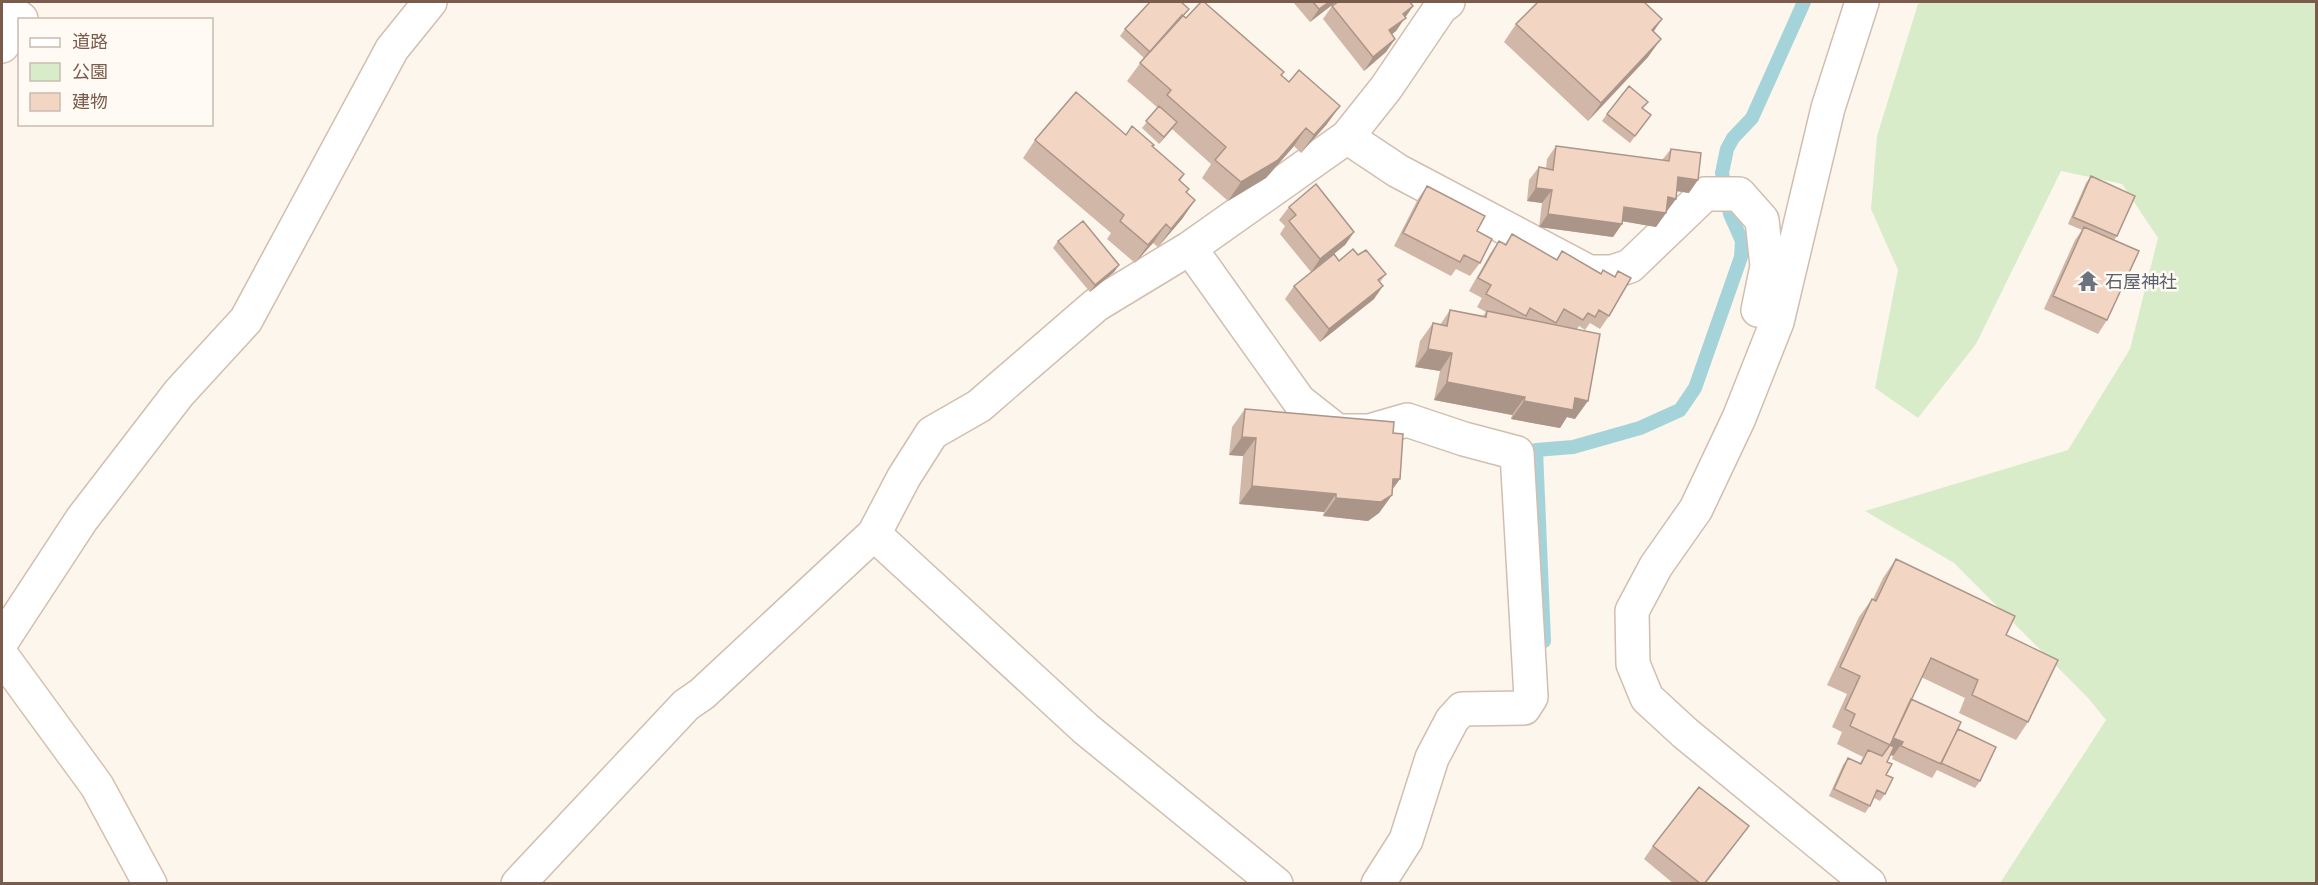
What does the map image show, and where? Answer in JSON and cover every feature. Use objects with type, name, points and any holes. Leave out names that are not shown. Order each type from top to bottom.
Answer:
[{"type":"street","points":[[22,18],[34,2]]},
{"type":"street","points":[[2,641],[89,510],[179,393],[246,320],[392,49],[430,2]]},
{"type":"street","points":[[1862,2],[1828,108],[1777,322],[1739,418],[1696,509],[1656,566],[1632,611],[1633,664],[1647,698],[1685,733],[1869,884]]},
{"type":"street","points":[[518,884],[686,705],[702,694],[874,534],[904,477],[932,433],[979,406],[1096,305],[1190,248],[1347,138],[1386,88],[1442,3]]},
{"type":"street","points":[[2,5],[18,18]]},
{"type":"street","points":[[2,46],[18,23]]},
{"type":"street","points":[[1347,138],[1398,171],[1589,272],[1612,272],[1630,266],[1705,194],[1738,194],[1762,220],[1767,266],[1739,418]]},
{"type":"street","points":[[1190,248],[1299,400],[1337,431],[1369,431],[1407,420],[1464,440],[1517,453],[1531,697],[1524,708],[1462,709],[1452,720],[1432,758],[1406,840],[1378,884]]},
{"type":"street","points":[[874,534],[1086,729],[1276,884]]},
{"type":"street","points":[[2,656],[97,786],[150,884]]},
{"type":"green space","points":[[1924,2],[2316,2],[2316,883],[2000,883],[2106,720],[2089,699],[1954,563],[1865,511],[2068,450],[2130,349],[2158,238],[2122,184],[2061,171],[1976,344],[1918,418],[1875,388],[1898,270],[1871,209],[1877,136],[1918,4]]},
{"type":"building","points":[[1150,2],[1181,2],[1189,9],[1150,52],[1125,29]]},
{"type":"building","points":[[1201,2],[1204,2],[1284,72],[1281,75],[1289,82],[1299,70],[1340,106],[1314,135],[1306,128],[1278,160],[1241,182],[1215,160],[1226,147],[1167,95],[1171,90],[1140,63],[1182,15],[1186,18]]},
{"type":"building","points":[[1313,2],[1329,2],[1319,9]]},
{"type":"building","points":[[1338,2],[1410,2],[1413,6],[1403,14],[1406,18],[1389,30],[1395,39],[1373,57],[1332,6]]},
{"type":"building","points":[[1538,2],[1644,2],[1662,19],[1652,30],[1661,39],[1601,103],[1516,24]]},
{"type":"building","points":[[1629,86],[1648,102],[1642,108],[1651,115],[1635,136],[1607,114]]},
{"type":"building","points":[[1076,92],[1126,135],[1132,126],[1184,174],[1179,180],[1189,189],[1186,192],[1195,200],[1171,229],[1166,224],[1148,245],[1120,221],[1124,215],[1035,140]]},
{"type":"building","points":[[1159,106],[1177,122],[1164,137],[1146,121]]},
{"type":"building","points":[[1556,146],[1669,161],[1671,149],[1701,153],[1698,180],[1678,177],[1676,199],[1668,197],[1666,213],[1624,207],[1622,224],[1548,214],[1552,190],[1536,188],[1539,167],[1553,170]]},
{"type":"building","points":[[2091,176],[2135,196],[2117,236],[2073,217]]},
{"type":"building","points":[[1316,184],[1354,232],[1320,259],[1289,221],[1296,215],[1289,207]]},
{"type":"building","points":[[1427,186],[1485,216],[1477,231],[1492,239],[1480,263],[1464,255],[1460,262],[1403,233]]},
{"type":"building","points":[[1083,221],[1119,265],[1095,285],[1058,241]]},
{"type":"building","points":[[2084,227],[2139,251],[2107,320],[2053,296]]},
{"type":"building","points":[[1512,234],[1557,260],[1562,251],[1601,274],[1603,270],[1615,277],[1618,271],[1631,278],[1609,316],[1599,310],[1595,317],[1588,313],[1583,320],[1564,309],[1556,323],[1530,308],[1526,316],[1486,294],[1491,285],[1478,278],[1499,241],[1506,245]]},
{"type":"building","points":[[1353,249],[1358,255],[1366,250],[1386,274],[1378,280],[1383,286],[1329,329],[1294,286],[1334,254],[1339,261]]},
{"type":"building","points":[[1450,310],[1486,317],[1487,311],[1600,334],[1588,401],[1575,398],[1573,410],[1524,401],[1525,397],[1447,382],[1452,353],[1428,349],[1433,323],[1447,326]]},
{"type":"building","points":[[1245,409],[1394,422],[1393,433],[1403,434],[1400,479],[1393,479],[1392,495],[1381,502],[1336,498],[1336,494],[1252,486],[1256,438],[1242,437]]},
{"type":"building","points":[[1896,559],[2015,616],[2006,635],[2058,660],[2028,722],[1972,695],[1978,680],[1931,658],[1890,745],[1850,726],[1855,714],[1845,709],[1860,676],[1840,667],[1872,599],[1876,601]]},
{"type":"building","points":[[1911,699],[1961,722],[1941,764],[1901,746],[1903,742],[1893,738]]},
{"type":"building","points":[[1958,729],[1996,747],[1980,781],[1941,763]]},
{"type":"building","points":[[1890,745],[1894,747],[1887,762],[1892,764],[1886,775],[1893,778],[1885,794],[1877,790],[1870,806],[1834,789],[1848,758],[1861,764],[1868,750],[1882,756]]},
{"type":"building","points":[[1699,787],[1749,826],[1704,884],[1653,846]]},
{"type":"waterway","points":[[1544,641],[1536,450],[1573,447],[1640,428],[1680,410],[1695,388],[1741,257],[1742,241],[1730,214],[1722,173],[1727,149],[1733,138],[1752,118],[1804,2]]},
{"type":"place","name":"石屋神社","points":[[2088,281]]}]
